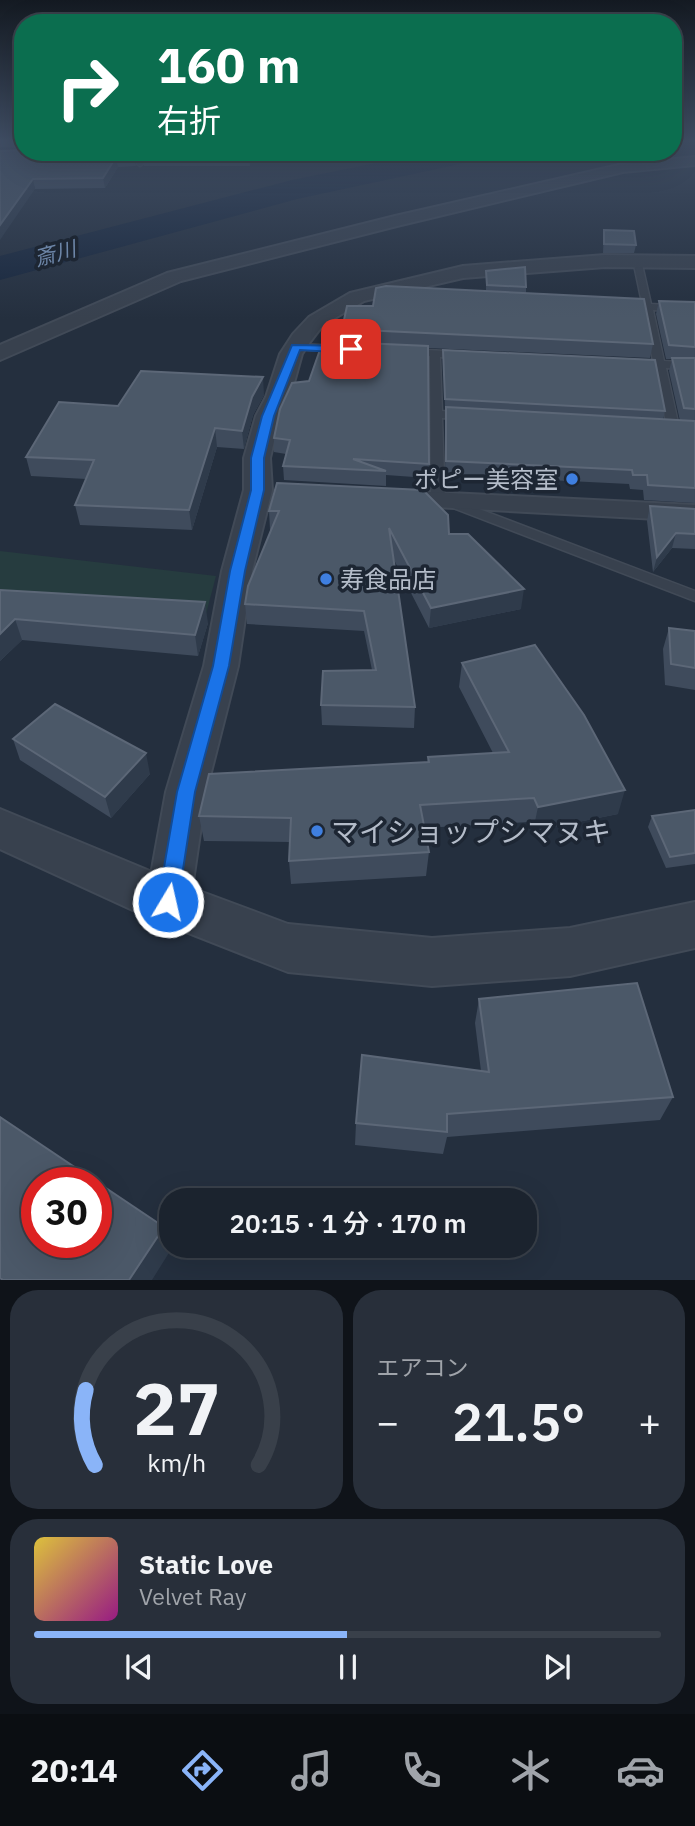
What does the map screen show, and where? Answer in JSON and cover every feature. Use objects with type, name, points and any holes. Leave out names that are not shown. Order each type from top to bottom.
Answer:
[{"type":"street","points":[[0,353],[174,277],[486,200]]},
{"type":"street","points":[[168,902],[186,792],[221,666],[237,571],[271,491],[257,458],[268,416],[296,347],[316,321],[357,297],[463,272],[638,260],[695,262]]},
{"type":"street","points":[[369,497],[695,513]]},
{"type":"street","points":[[0,828],[168,902],[288,948],[432,962],[570,952],[695,925]]},
{"type":"lane","points":[[638,260],[660,365],[679,428],[659,427]]},
{"type":"lane","points":[[400,287],[421,293]]},
{"type":"lane","points":[[607,304],[695,310]]},
{"type":"lane","points":[[296,347],[351,349]]},
{"type":"lane","points":[[393,351],[475,355]]},
{"type":"lane","points":[[435,353],[446,502],[695,596]]},
{"type":"lane","points":[[620,362],[695,366]]},
{"type":"lane","points":[[438,414],[480,416]]},
{"type":"green space","points":[[0,551],[216,576],[206,614],[0,603]]},
{"type":"building","points":[[0,200],[18,200],[0,225]]},
{"type":"building","points":[[604,230],[634,231],[636,245],[604,244]]},
{"type":"building","points":[[525,267],[526,287],[487,285],[486,271]]},
{"type":"building","points":[[386,286],[644,299],[653,344],[342,329],[347,306],[373,306],[376,288]]},
{"type":"building","points":[[659,301],[695,302],[695,347],[669,345]]},
{"type":"building","points":[[340,342],[428,346],[429,464],[353,459],[386,471],[283,466],[290,440],[274,438],[280,409],[292,383],[309,381],[322,344],[339,345]]},
{"type":"building","points":[[443,350],[655,360],[665,411],[445,399]]},
{"type":"building","points":[[672,358],[695,358],[695,409],[684,408]]},
{"type":"building","points":[[141,371],[263,377],[252,397],[242,431],[215,428],[189,510],[75,505],[94,460],[26,457],[59,402],[118,406]]},
{"type":"building","points":[[446,407],[695,421],[695,488],[648,485],[647,475],[633,475],[632,470],[446,461]]},
{"type":"building","points":[[277,483],[423,490],[448,515],[449,534],[468,534],[524,589],[431,608],[389,528],[415,707],[321,705],[323,671],[376,670],[364,611],[245,604],[248,586],[279,511],[269,511]]},
{"type":"building","points":[[650,506],[695,509],[695,534],[676,533],[657,557]]},
{"type":"building","points":[[0,590],[205,602],[195,635],[15,619],[0,634]]},
{"type":"building","points":[[669,628],[695,631],[695,668],[671,664]]},
{"type":"building","points":[[535,645],[584,715],[625,790],[538,807],[534,798],[420,805],[429,852],[289,861],[291,818],[199,816],[209,774],[429,762],[428,757],[509,752],[462,663]]},
{"type":"building","points":[[55,704],[146,753],[105,797],[13,739]]},
{"type":"building","points":[[695,810],[695,853],[670,857],[652,816]]},
{"type":"building","points":[[637,983],[673,1097],[447,1114],[447,1132],[356,1123],[362,1055],[489,1072],[479,999]]},
{"type":"building","points":[[0,1117],[75,1167],[21,1167],[21,1258],[112,1258],[112,1192],[159,1224],[159,1235],[129,1280],[0,1278]]},
{"type":"waterway","name":"斎川","points":[[0,268],[256,200]]},
{"type":"place","name":"ポピー美容室","points":[[572,479]]},
{"type":"place","name":"寿食品店","points":[[326,579]]},
{"type":"place","name":"マイショップシマヌキ","points":[[317,831]]},
{"type":"route","points":[[168,902],[186,792],[221,666],[237,571],[257,490],[257,458],[268,416],[278,397],[291,354],[296,347],[351,349]]}]
